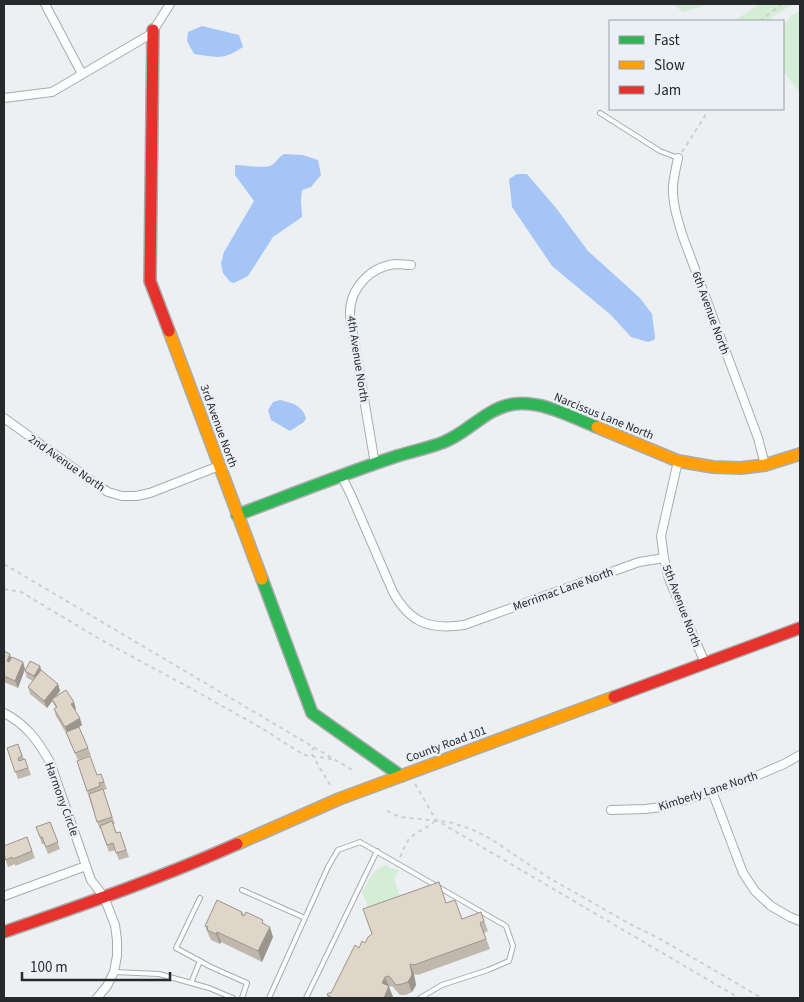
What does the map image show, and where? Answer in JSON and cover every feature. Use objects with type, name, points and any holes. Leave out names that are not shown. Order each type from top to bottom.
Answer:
[{"type":"street","points":[[45,4],[82,74]]},
{"type":"street","points":[[4,98],[52,92],[150,34],[170,4]]},
{"type":"street","name":"3rd Avenue North","points":[[153,30],[150,281],[312,713],[401,776]]},
{"type":"street","name":"6th Avenue North","points":[[678,158],[673,187],[678,221],[758,438],[765,465]]},
{"type":"street","name":"4th Avenue North","points":[[375,464],[352,328],[350,313],[352,298],[358,285],[382,267],[396,264],[411,266]]},
{"type":"street","name":"Narcissus Lane North","points":[[237,515],[412,451],[448,441],[465,432],[491,411],[520,403],[536,404],[550,408],[678,461],[713,468],[741,468],[765,465],[800,454]]},
{"type":"street","name":"2nd Avenue North","points":[[4,418],[108,492],[122,496],[150,493],[219,466]]},
{"type":"street","name":"5th Avenue North","points":[[678,461],[661,536],[669,578],[705,663]]},
{"type":"street","name":"Merrimac Lane North","points":[[342,477],[400,604],[410,615],[436,627],[464,625],[639,562],[664,558]]},
{"type":"street","name":"County Road 101","points":[[4,932],[226,849],[339,799],[800,628]]},
{"type":"street","name":"Harmony Circle","points":[[4,713],[28,730],[41,745],[50,762],[92,883],[104,896],[115,925],[117,956],[114,972]]},
{"type":"street","name":"Kimberly Lane North","points":[[612,810],[662,807],[712,792],[767,772],[800,755]]},
{"type":"street","points":[[712,792],[743,873],[756,891],[771,906],[800,921]]},
{"type":"street","points":[[4,896],[86,866]]},
{"type":"street","points":[[97,998],[107,986],[114,972]]},
{"type":"lane","points":[[600,113],[660,151],[678,158]]},
{"type":"lane","points":[[269,998],[328,867],[338,850],[360,842],[506,926],[513,946],[509,961],[442,985],[420,998]]},
{"type":"lane","points":[[306,998],[377,851]]},
{"type":"lane","points":[[242,890],[305,918]]},
{"type":"lane","points":[[200,898],[176,948],[247,983],[242,998]]},
{"type":"lane","points":[[191,983],[200,961]]},
{"type":"lane","points":[[114,972],[159,974],[209,988],[233,998]]},
{"type":"path","points":[[761,20],[782,4]]},
{"type":"path","points":[[678,158],[705,116],[704,110]]},
{"type":"path","points":[[4,564],[354,770]]},
{"type":"path","points":[[4,589],[21,592],[107,643],[256,725],[304,755],[333,759]]},
{"type":"path","points":[[314,747],[311,753],[332,788]]},
{"type":"path","points":[[415,784],[436,820],[739,998]]},
{"type":"path","points":[[387,811],[400,817],[449,822],[491,839],[546,876],[762,998]]},
{"type":"path","points":[[397,862],[409,840],[436,820]]},
{"type":"green space","points":[[672,4],[707,4],[683,12]]},
{"type":"green space","points":[[759,4],[793,4],[769,20],[735,20]]},
{"type":"green space","points":[[800,11],[800,93],[784,72],[784,25],[792,15]]},
{"type":"green space","points":[[387,865],[390,868],[399,870],[394,879],[402,901],[370,913],[362,892],[375,872],[382,866]]},
{"type":"water","points":[[202,26],[239,35],[243,47],[219,57],[194,54],[187,41],[188,32]]},
{"type":"water","points":[[284,154],[303,155],[318,160],[321,175],[311,187],[302,190],[302,217],[273,237],[248,276],[234,283],[230,282],[223,273],[221,263],[224,252],[254,201],[235,175],[235,165],[269,166],[274,164]]},
{"type":"water","points":[[517,174],[527,174],[556,208],[588,251],[640,298],[652,314],[654,340],[648,342],[631,337],[611,315],[552,266],[512,207],[509,179]]},
{"type":"water","points":[[280,400],[299,407],[306,418],[304,422],[290,431],[271,420],[268,410],[273,402]]},
{"type":"building","points":[[4,651],[10,654],[7,661],[9,662],[12,657],[23,662],[15,681],[4,676]]},
{"type":"building","points":[[30,661],[40,666],[34,676],[25,671]]},
{"type":"building","points":[[41,670],[58,684],[44,701],[28,687]]},
{"type":"building","points":[[66,690],[74,702],[71,704],[80,718],[65,727],[54,709],[57,707],[52,699]]},
{"type":"building","points":[[79,727],[88,748],[75,753],[66,732]]},
{"type":"building","points":[[18,744],[22,756],[18,758],[19,761],[25,759],[28,768],[15,772],[7,748]]},
{"type":"building","points":[[90,756],[97,775],[101,774],[104,782],[99,783],[100,786],[87,791],[77,761]]},
{"type":"building","points":[[103,789],[112,817],[97,822],[89,794]]},
{"type":"building","points":[[112,821],[116,833],[120,832],[126,850],[116,853],[113,843],[107,845],[100,826]]},
{"type":"building","points":[[50,822],[58,842],[46,847],[36,827]]},
{"type":"building","points":[[27,837],[32,851],[6,860],[4,846]]},
{"type":"building","points":[[439,882],[446,903],[455,900],[462,919],[481,912],[484,921],[480,923],[486,939],[414,965],[410,964],[412,975],[408,982],[396,985],[389,976],[385,977],[382,983],[389,986],[384,998],[331,998],[327,995],[331,993],[355,945],[359,948],[362,941],[365,943],[372,934],[363,909]]},
{"type":"building","points":[[217,900],[242,912],[241,914],[244,916],[246,912],[263,920],[262,923],[270,927],[258,951],[217,932],[216,934],[207,930],[208,927],[205,926]]},
{"type":"traffic: fast","points":[[237,515],[377,463],[444,442],[453,438],[486,415],[504,406],[525,404],[546,407],[597,427]]},
{"type":"traffic: fast","points":[[262,579],[312,713],[401,776]]},
{"type":"traffic: slow","points":[[169,331],[262,579]]},
{"type":"traffic: slow","points":[[597,427],[678,461],[713,467],[741,468],[765,465],[800,454]]},
{"type":"traffic: slow","points":[[237,844],[339,799],[614,697]]},
{"type":"traffic: jam","points":[[153,30],[150,281],[169,331]]},
{"type":"traffic: jam","points":[[614,697],[800,628]]},
{"type":"traffic: jam","points":[[4,932],[150,880],[237,844]]}]
